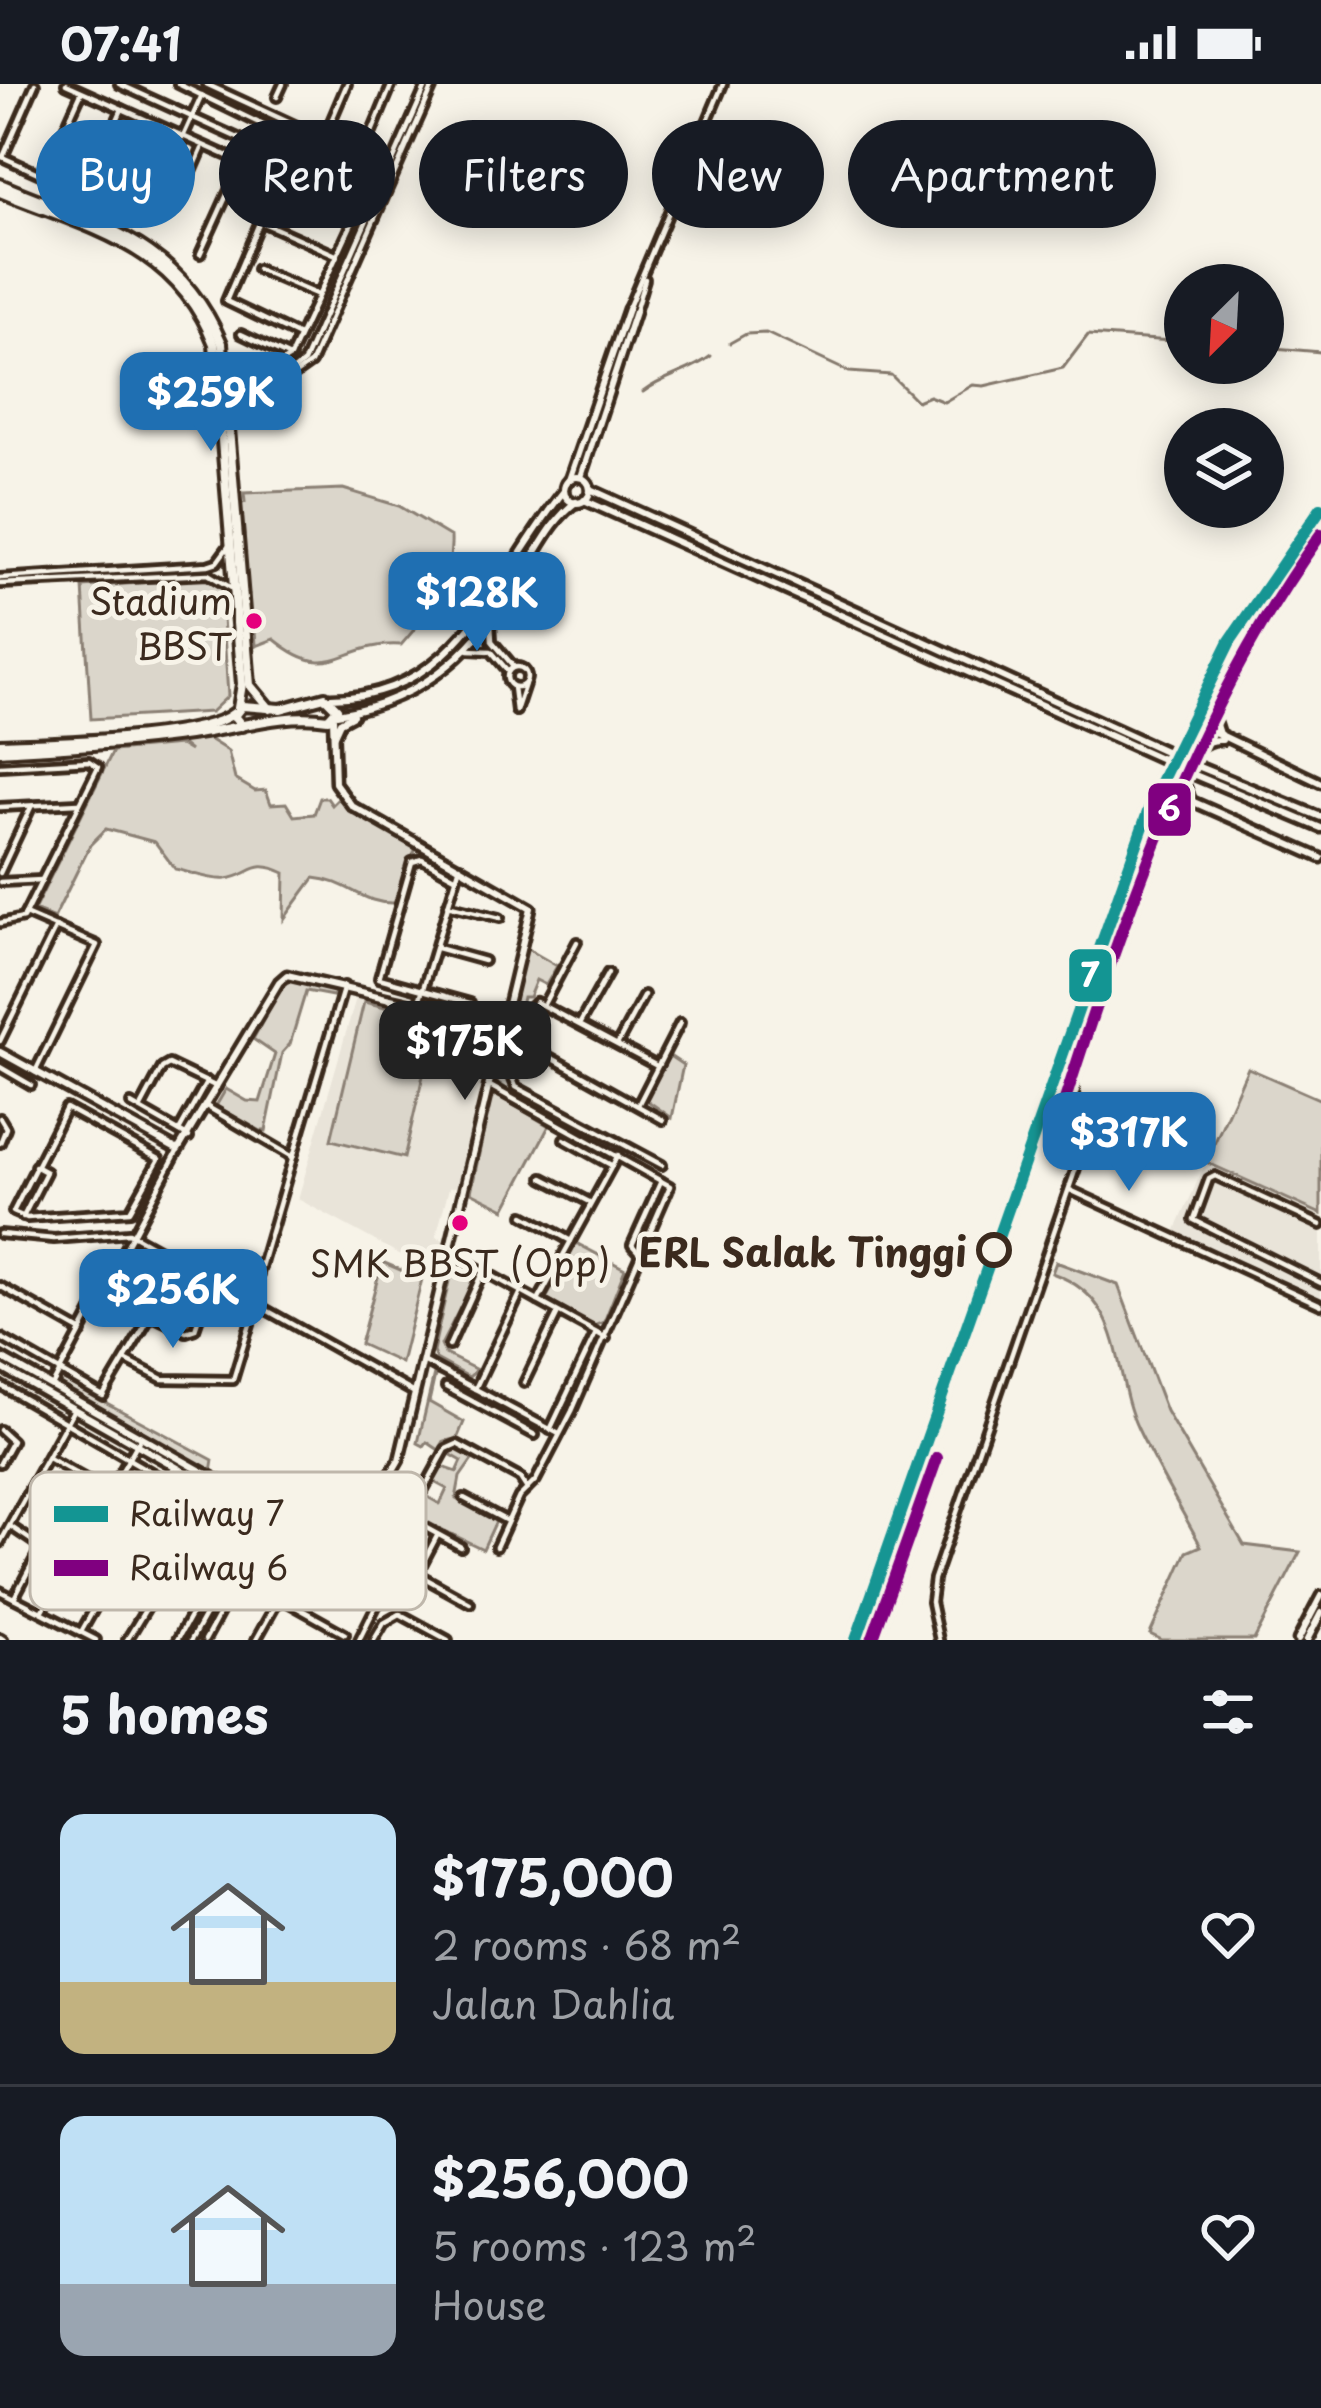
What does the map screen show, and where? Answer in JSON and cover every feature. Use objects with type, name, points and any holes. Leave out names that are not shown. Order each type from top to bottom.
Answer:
[{"type":"main road","points":[[0,188],[155,251],[191,286],[209,312],[222,344],[224,369],[224,498],[242,685],[236,722],[242,726]]},
{"type":"main road","points":[[0,188],[141,250],[163,266],[204,317],[228,407],[250,685],[270,710]]},
{"type":"main road","points":[[224,369],[237,381],[253,386]]},
{"type":"main road","points":[[228,407],[253,386]]},
{"type":"main road","points":[[224,498],[237,497]]},
{"type":"main road","points":[[331,698],[335,716],[290,716],[145,741],[0,747],[217,724],[236,710],[270,710],[331,698]]},
{"type":"street","points":[[35,84],[1,157],[36,172]]},
{"type":"street","points":[[66,84],[145,120]]},
{"type":"street","points":[[119,84],[219,129]]},
{"type":"street","points":[[178,84],[257,120]]},
{"type":"street","points":[[206,84],[286,120]]},
{"type":"street","points":[[277,97],[283,84]]},
{"type":"street","points":[[332,120],[347,84]]},
{"type":"street","points":[[377,120],[392,84]]},
{"type":"street","points":[[395,165],[430,84]]},
{"type":"street","points":[[331,698],[388,690],[437,662],[481,613],[564,490],[647,268],[723,84]]},
{"type":"street","points":[[69,120],[82,91]]},
{"type":"street","points":[[191,120],[202,95]]},
{"type":"street","points":[[117,120],[122,109]]},
{"type":"street","points":[[195,143],[219,154]]},
{"type":"street","points":[[195,165],[203,147]]},
{"type":"street","points":[[200,254],[219,212]]},
{"type":"street","points":[[256,228],[227,303],[302,338]]},
{"type":"street","points":[[275,228],[337,256]]},
{"type":"street","points":[[254,366],[272,369],[290,357],[351,228]]},
{"type":"street","points":[[222,389],[276,384],[310,363],[368,228]]},
{"type":"street","points":[[257,268],[319,296]]},
{"type":"street","points":[[580,477],[631,310]]},
{"type":"street","points":[[241,334],[290,357]]},
{"type":"street","points":[[569,480],[580,477]]},
{"type":"street","points":[[580,477],[590,489],[1321,828]]},
{"type":"street","points":[[332,739],[344,718],[420,688],[469,650],[552,526],[590,489]]},
{"type":"street","points":[[564,490],[1164,755]]},
{"type":"street","points":[[939,1640],[932,1611],[934,1579],[1079,1154],[1076,1052],[1161,815],[1202,726],[1257,625],[1321,532]]},
{"type":"street","points":[[0,581],[208,565],[217,562],[228,547]]},
{"type":"street","points":[[0,581],[208,574],[233,589]]},
{"type":"street","points":[[491,622],[492,640],[511,669]]},
{"type":"street","points":[[469,650],[491,651],[511,669],[525,671],[516,711],[506,679],[511,669]]},
{"type":"street","points":[[512,687],[525,684]]},
{"type":"street","points":[[362,710],[335,716],[332,739],[335,783],[352,806],[531,908],[425,1362],[392,1472]]},
{"type":"street","points":[[1210,710],[1216,729],[1226,740]]},
{"type":"street","points":[[320,718],[332,749]]},
{"type":"street","points":[[1202,726],[1321,784]]},
{"type":"street","points":[[1196,804],[1182,784],[1194,755],[1207,741],[1226,740]]},
{"type":"street","points":[[0,766],[94,762],[98,767],[25,914],[18,922],[0,923]]},
{"type":"street","points":[[1197,771],[1321,818]]},
{"type":"street","points":[[1171,792],[1321,858]]},
{"type":"street","points":[[0,807],[79,803]]},
{"type":"street","points":[[1161,815],[1178,805],[1196,804]]},
{"type":"street","points":[[0,873],[32,806]]},
{"type":"street","points":[[455,877],[422,859],[412,862],[379,974],[383,983],[470,1003],[469,1017]]},
{"type":"street","points":[[418,1004],[460,866]]},
{"type":"street","points":[[0,882],[42,880]]},
{"type":"street","points":[[447,905],[500,918]]},
{"type":"street","points":[[25,914],[94,943],[97,949],[35,1072]]},
{"type":"street","points":[[0,1041],[56,927]]},
{"type":"street","points":[[544,1004],[577,942]]},
{"type":"street","points":[[435,948],[484,961]]},
{"type":"street","points":[[580,1023],[608,973]]},
{"type":"street","points":[[52,1386],[178,1150],[282,977],[293,974],[504,1025]]},
{"type":"street","points":[[125,1360],[162,1379],[233,1380],[344,986]]},
{"type":"street","points":[[618,1043],[644,995]]},
{"type":"street","points":[[657,1066],[544,1004],[532,1003],[514,1084],[662,1165]]},
{"type":"street","points":[[638,1105],[680,1023]]},
{"type":"street","points":[[523,1042],[663,1120]]},
{"type":"street","points":[[0,1052],[178,1150]]},
{"type":"street","points":[[140,1109],[162,1068],[169,1064],[217,1087]]},
{"type":"street","points":[[0,1067],[32,1085]]},
{"type":"street","points":[[179,1131],[206,1081]]},
{"type":"street","points":[[490,1086],[662,1179],[670,1191],[559,1435],[496,1546]]},
{"type":"street","points":[[538,1112],[542,1100]]},
{"type":"street","points":[[131,1104],[189,1137]]},
{"type":"street","points":[[206,1106],[293,1157]]},
{"type":"street","points":[[66,1108],[159,1160],[132,1209],[22,1216],[13,1212],[35,1166],[66,1108]]},
{"type":"street","points":[[0,1118],[6,1132],[0,1143]]},
{"type":"street","points":[[113,1132],[120,1119]]},
{"type":"street","points":[[572,1130],[566,1140],[613,1166]]},
{"type":"street","points":[[538,1301],[618,1155]]},
{"type":"street","points":[[22,1216],[46,1172],[35,1166]]},
{"type":"street","points":[[1321,1225],[1215,1176],[1194,1216],[1197,1224],[1321,1283]]},
{"type":"street","points":[[544,1178],[592,1203]]},
{"type":"street","points":[[640,1254],[632,1245],[662,1179]]},
{"type":"street","points":[[1069,1190],[1318,1304],[1321,1292]]},
{"type":"street","points":[[524,1215],[571,1241]]},
{"type":"street","points":[[1,1237],[135,1235],[417,1394]]},
{"type":"street","points":[[130,1247],[252,1317]]},
{"type":"street","points":[[450,1253],[606,1338]]},
{"type":"street","points":[[449,1346],[484,1271]]},
{"type":"street","points":[[0,1286],[82,1332]]},
{"type":"street","points":[[104,1293],[178,1332],[195,1329],[208,1292]]},
{"type":"street","points":[[475,1389],[521,1292]]},
{"type":"street","points":[[524,1383],[558,1312]]},
{"type":"street","points":[[0,1337],[103,1396],[150,1317]]},
{"type":"street","points":[[550,1430],[596,1333]]},
{"type":"street","points":[[0,1357],[195,1472]]},
{"type":"street","points":[[425,1362],[559,1435]]},
{"type":"street","points":[[0,1367],[139,1440],[187,1472]]},
{"type":"street","points":[[455,1378],[448,1388],[535,1435]]},
{"type":"street","points":[[0,1385],[152,1472]]},
{"type":"street","points":[[40,1472],[74,1409]]},
{"type":"street","points":[[517,1425],[523,1415]]},
{"type":"street","points":[[0,1430],[12,1441],[0,1463]]},
{"type":"street","points":[[121,1472],[139,1440]]},
{"type":"street","points":[[426,1485],[451,1445],[457,1444],[520,1478],[527,1489]]},
{"type":"street","points":[[48,1458],[74,1472]]},
{"type":"street","points":[[172,1472],[175,1466]]},
{"type":"street","points":[[0,1543],[29,1492]]},
{"type":"street","points":[[464,1498],[508,1522]]},
{"type":"street","points":[[10,1526],[30,1540]]},
{"type":"street","points":[[426,1529],[461,1546]]},
{"type":"street","points":[[426,1556],[437,1535]]},
{"type":"street","points":[[14,1598],[30,1568]]},
{"type":"street","points":[[426,1579],[470,1603]]},
{"type":"street","points":[[0,1591],[30,1606]]},
{"type":"street","points":[[1305,1640],[1321,1595]]},
{"type":"street","points":[[38,1610],[96,1640]]},
{"type":"street","points":[[81,1632],[94,1610]]},
{"type":"street","points":[[127,1640],[145,1610]]},
{"type":"street","points":[[177,1640],[194,1610]]},
{"type":"street","points":[[191,1640],[208,1610]]},
{"type":"street","points":[[205,1640],[221,1610]]},
{"type":"street","points":[[260,1639],[274,1610]]},
{"type":"street","points":[[302,1610],[345,1634]]},
{"type":"street","points":[[359,1640],[376,1610]]},
{"type":"street","points":[[1305,1640],[1321,1613]]},
{"type":"street","points":[[374,1640],[384,1623],[400,1614],[448,1640]]},
{"type":"shaded area","points":[[343,489],[399,506],[451,537],[448,569],[438,596],[401,645],[363,649],[324,661],[294,653],[274,639],[256,646],[255,630],[248,632],[239,505],[245,502],[244,493]]},
{"type":"shaded area","points":[[208,578],[221,586],[228,696],[211,712],[91,719],[83,587]]},
{"type":"shaded area","points":[[204,736],[228,751],[235,779],[255,791],[266,790],[271,804],[286,803],[294,816],[314,814],[320,798],[332,805],[338,799],[417,845],[396,903],[314,878],[284,919],[285,873],[259,867],[226,879],[201,876],[175,869],[155,842],[106,829],[90,845],[54,918],[34,910],[113,751],[180,745],[190,751],[174,738]]},
{"type":"shaded area","points":[[524,947],[557,966],[546,985],[536,980],[529,997],[523,997],[509,1066],[512,1093],[493,1079]]},
{"type":"shaded area","points":[[291,981],[336,992],[333,996],[306,991],[290,1044],[282,1053],[266,1131],[261,1131],[216,1106],[226,1089],[247,1101],[260,1102],[275,1054],[253,1039],[283,984]]},
{"type":"shaded area","points":[[356,998],[490,1027],[495,1036],[458,1186],[449,1188],[436,1237],[446,1241],[438,1275],[298,1199]]},
{"type":"shaded area","points":[[364,1002],[436,1019],[404,1158],[331,1140]]},
{"type":"shaded area","points":[[668,1055],[683,1065],[672,1118],[645,1099]]},
{"type":"shaded area","points":[[1248,1068],[1321,1100],[1321,1214],[1206,1162]]},
{"type":"shaded area","points":[[497,1095],[549,1126],[505,1209],[471,1192],[491,1097]]},
{"type":"shaded area","points":[[1206,1162],[1321,1214],[1321,1297],[1175,1232]]},
{"type":"shaded area","points":[[576,1243],[625,1269],[604,1322],[594,1326],[546,1299]]},
{"type":"shaded area","points":[[382,1262],[422,1279],[401,1363],[360,1344]]},
{"type":"shaded area","points":[[1056,1262],[1118,1285],[1166,1411],[1244,1545],[1300,1552],[1254,1640],[1162,1640],[1150,1634],[1187,1552],[1201,1546],[1138,1429],[1106,1320],[1077,1285],[1052,1273]]},
{"type":"shaded area","points":[[459,1267],[475,1279],[441,1345],[445,1354],[477,1370],[469,1377],[436,1359],[433,1352],[452,1268]]},
{"type":"shaded area","points":[[152,1268],[196,1292],[190,1323],[176,1323],[134,1297]]},
{"type":"shaded area","points":[[435,1370],[449,1378],[435,1375],[429,1402],[464,1422],[457,1439],[444,1441],[439,1450],[427,1442],[424,1446],[418,1443]]},
{"type":"shaded area","points":[[60,1378],[213,1460],[211,1472],[58,1384]]},
{"type":"shaded area","points":[[455,1447],[474,1457],[460,1477],[456,1499],[496,1521],[483,1549],[426,1522],[426,1496],[440,1504],[447,1489],[432,1481],[440,1466],[457,1472],[462,1461],[448,1453]]},
{"type":"waterway","points":[[730,343],[746,334],[766,333],[849,372],[891,375],[917,401],[929,396],[944,402],[973,385],[1063,368],[1088,335],[1164,340]]},
{"type":"waterway","points":[[1284,349],[1321,352]]},
{"type":"waterway","points":[[643,392],[711,356]]},
{"type":"rail line","name":"7","points":[[856,1640],[1153,798],[1230,641],[1321,508]]},
{"type":"rail line","name":"6","points":[[1063,1106],[1140,882],[1202,738],[1237,668],[1321,534]]},
{"type":"rail line","name":"6","points":[[872,1640],[937,1458]]},
{"type":"place","name":"Stadium BBST","points":[[254,621]]},
{"type":"place","name":"SMK BBST (Opp)","points":[[460,1223]]},
{"type":"place","name":"ERL Salak Tinggi","points":[[994,1250]]}]
